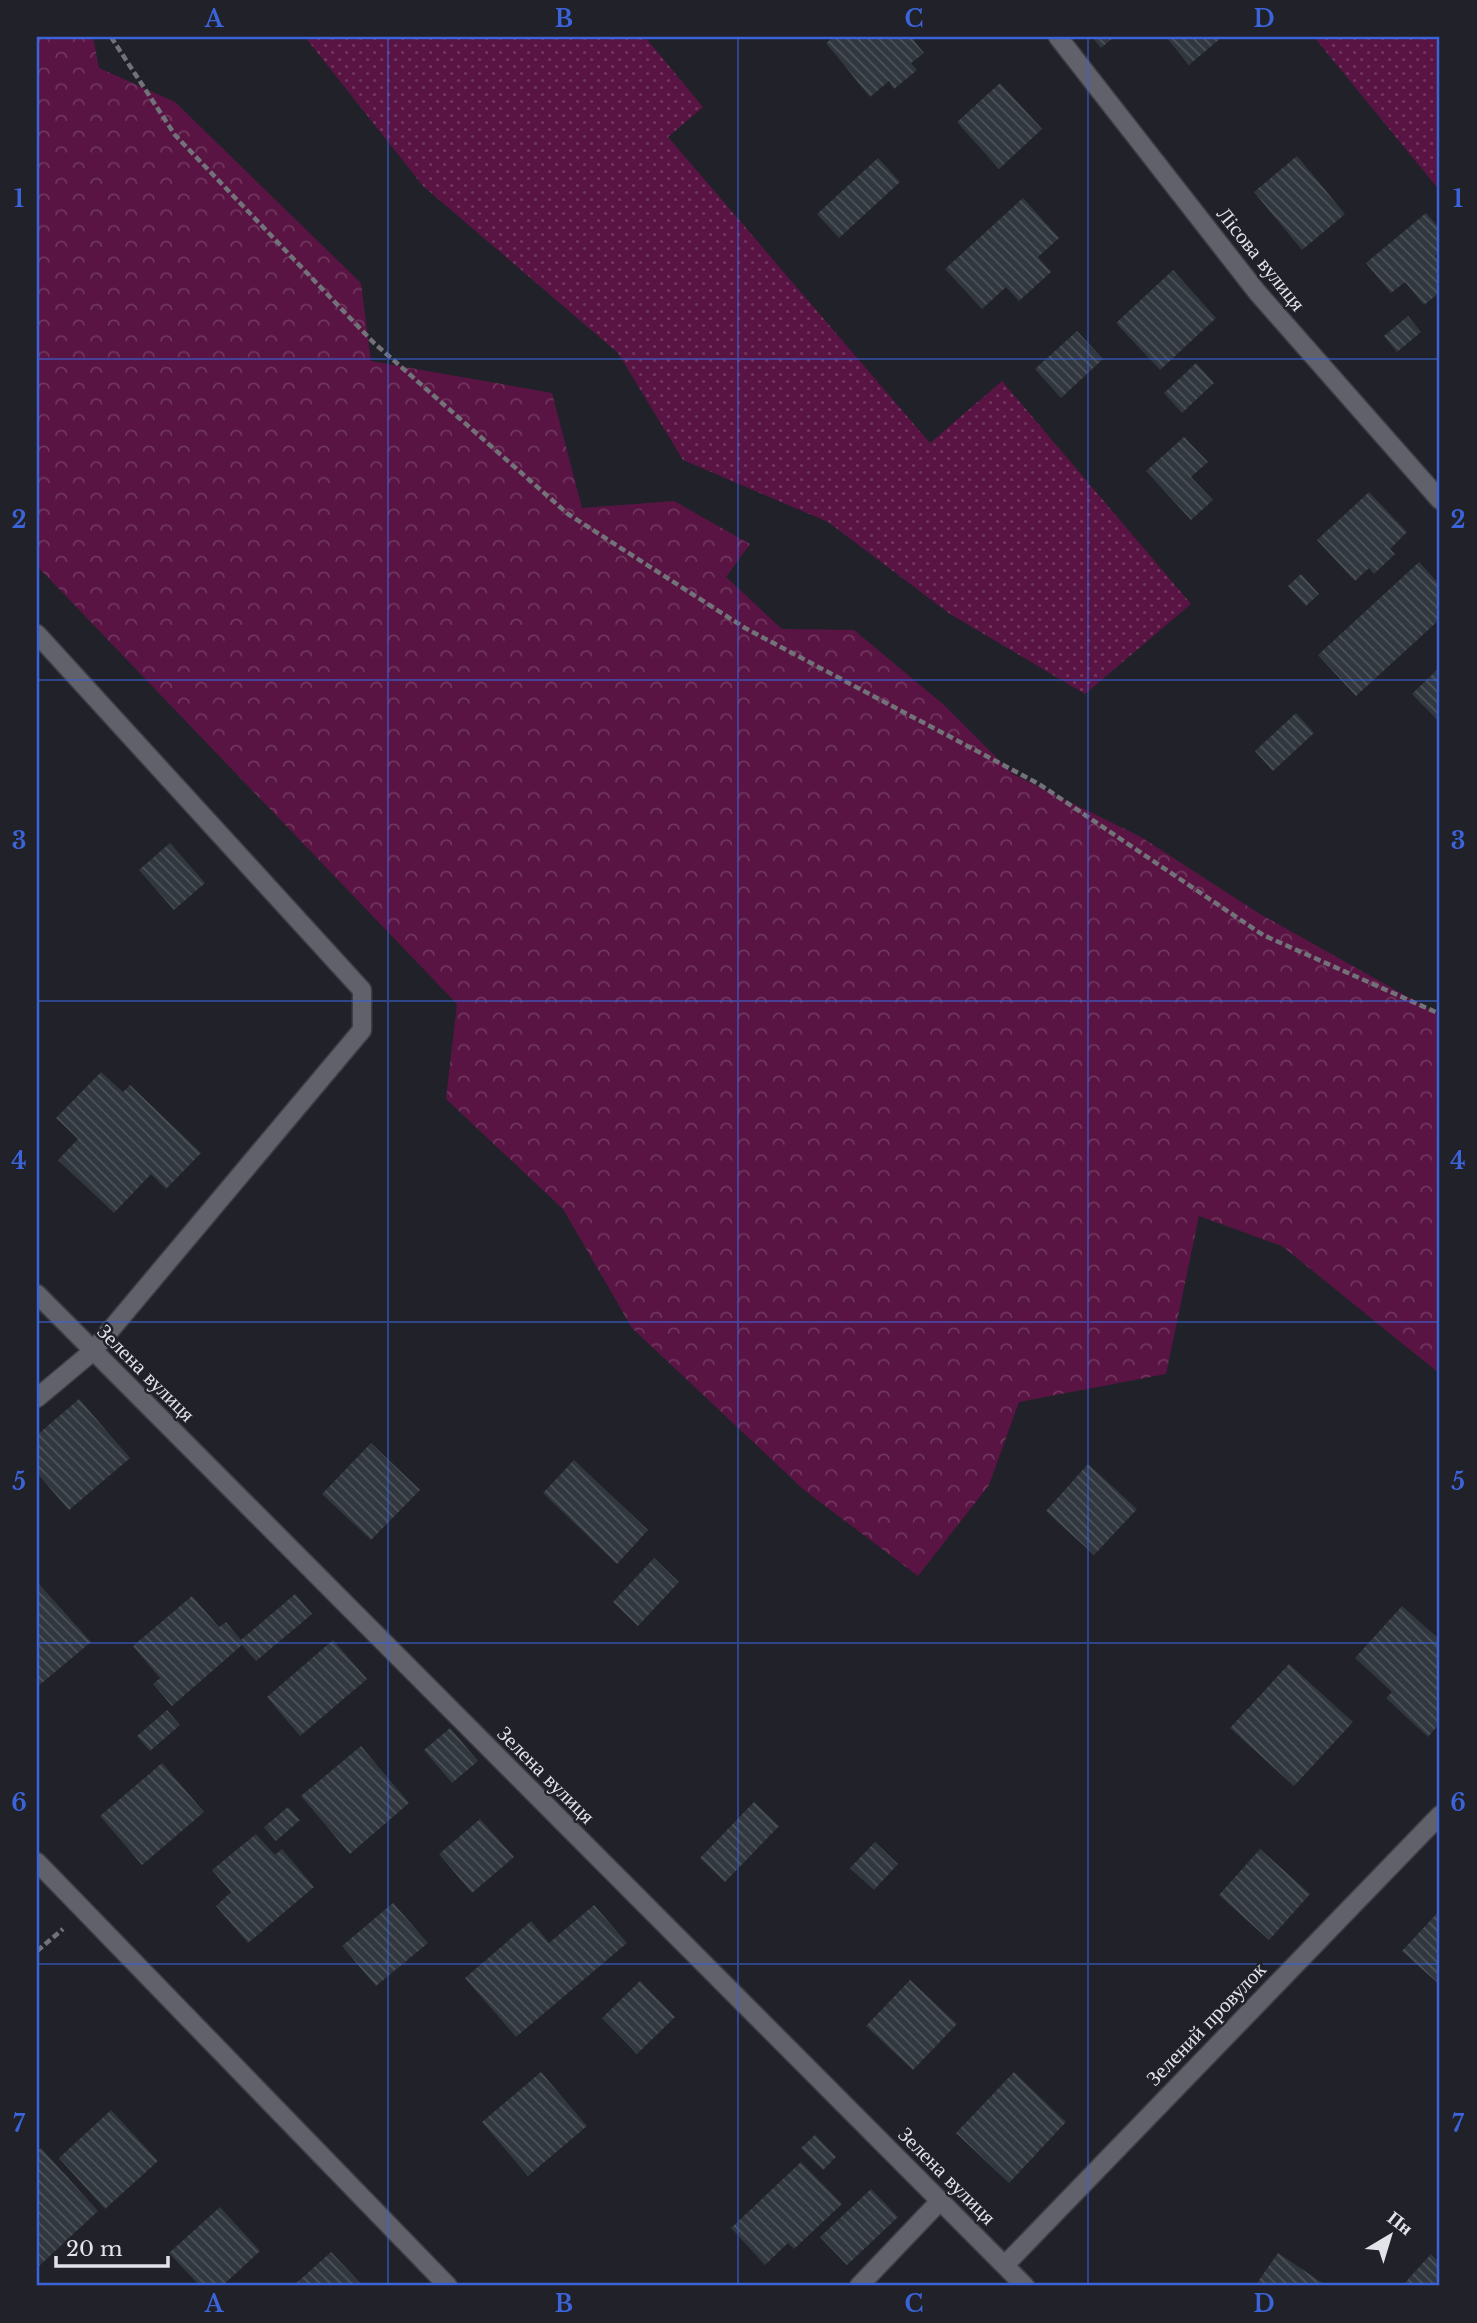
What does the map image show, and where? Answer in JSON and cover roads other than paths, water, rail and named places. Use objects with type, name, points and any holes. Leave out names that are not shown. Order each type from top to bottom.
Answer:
[{"type":"street","name":"Лісова вулиця","points":[[1058,37],[1257,292],[1440,500]]},
{"type":"street","points":[[37,634],[362,990],[362,1030],[92,1352],[37,1398]]},
{"type":"street","name":"Зелена вулиця","points":[[37,1294],[1025,2286]]},
{"type":"street","name":"Зелений провулок","points":[[1005,2265],[1440,1815]]},
{"type":"street","points":[[37,1862],[448,2286]]},
{"type":"street","points":[[859,2286],[940,2202]]}]
